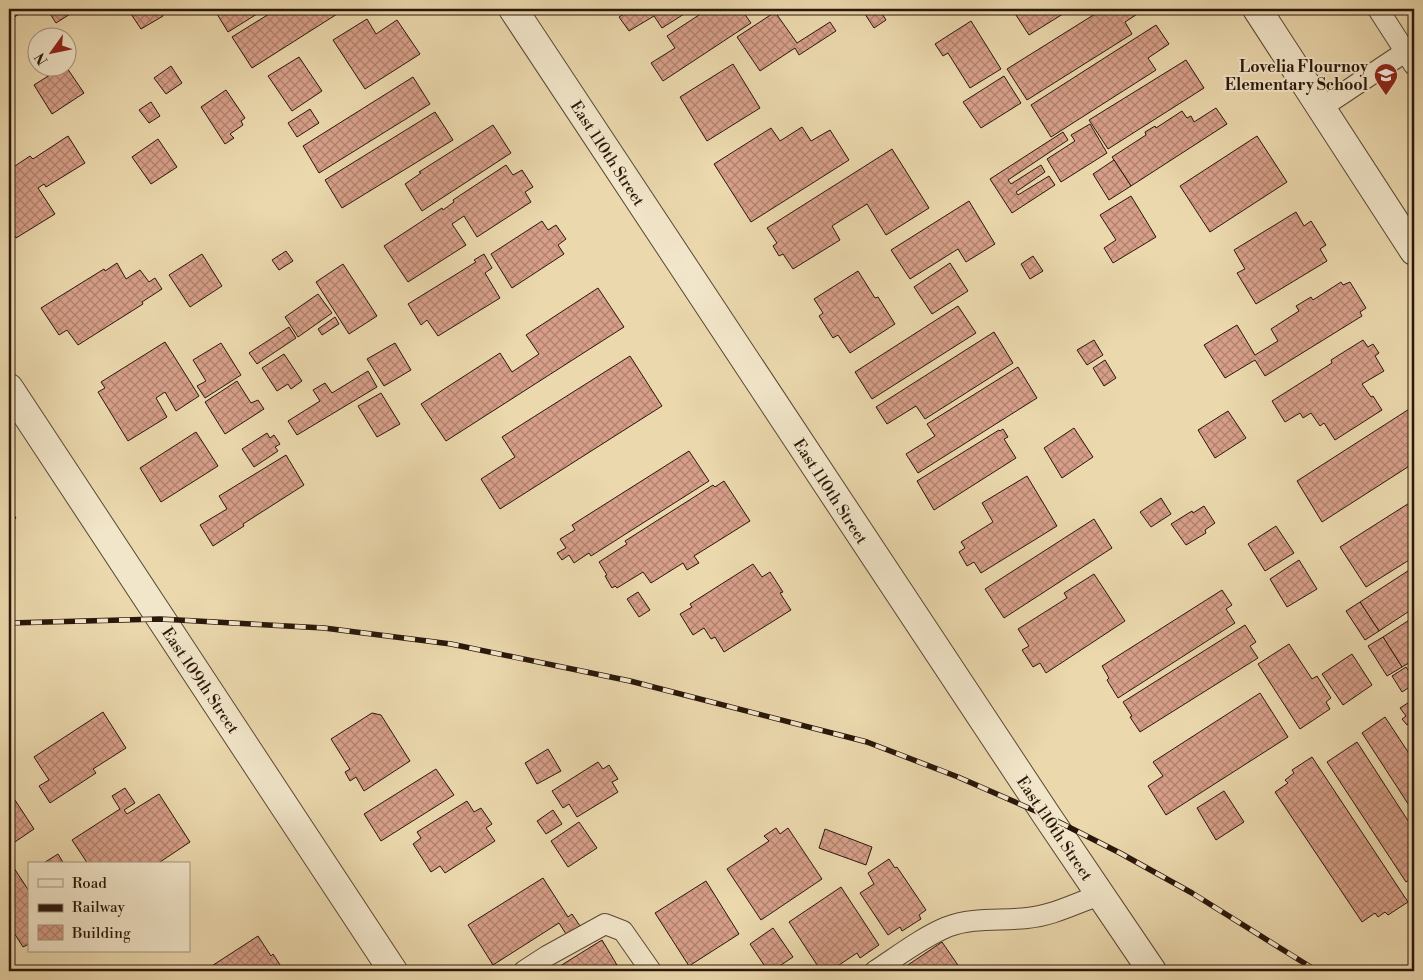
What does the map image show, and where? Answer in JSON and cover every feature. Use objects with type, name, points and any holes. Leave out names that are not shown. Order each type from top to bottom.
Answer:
[{"type":"street","name":"East 110th Street","points":[[513,9],[1152,971]]},
{"type":"street","points":[[1257,9],[1414,251]]},
{"type":"street","name":"East 109th Street","points":[[9,388],[393,971]]},
{"type":"lane","points":[[1321,108],[1410,58],[1378,9]]},
{"type":"lane","points":[[875,971],[921,940],[947,927],[963,922],[1036,916],[1100,894]]},
{"type":"lane","points":[[524,971],[605,924],[623,931],[650,971]]},
{"type":"building","points":[[9,9],[22,9],[23,11],[9,21]]},
{"type":"building","points":[[47,9],[78,9],[56,23]]},
{"type":"building","points":[[141,9],[160,9],[163,16],[141,29],[131,14]]},
{"type":"building","points":[[214,9],[265,9],[228,32]]},
{"type":"building","points":[[277,9],[345,9],[252,68],[232,37]]},
{"type":"building","points":[[632,9],[692,9],[662,28],[654,16],[629,31],[619,17]]},
{"type":"building","points":[[708,9],[741,9],[751,23],[663,81],[651,63],[675,48],[667,36]]},
{"type":"building","points":[[858,9],[879,9],[886,20],[874,28],[863,11],[861,13]]},
{"type":"building","points":[[1018,9],[1071,9],[1029,35],[1014,12]]},
{"type":"building","points":[[1103,9],[1145,9],[1125,22],[1132,34],[1027,100],[1007,69]]},
{"type":"building","points":[[775,12],[797,43],[830,22],[836,31],[799,55],[795,48],[760,71],[737,37]]},
{"type":"building","points":[[367,19],[376,34],[397,20],[420,54],[365,89],[333,40]]},
{"type":"building","points":[[971,21],[1001,69],[970,88],[948,53],[943,56],[935,44]]},
{"type":"building","points":[[1156,25],[1169,44],[1148,58],[1156,70],[1051,137],[1031,105]]},
{"type":"building","points":[[299,57],[322,91],[292,111],[268,76]]},
{"type":"building","points":[[1186,60],[1204,88],[1108,149],[1089,120]]},
{"type":"building","points":[[733,64],[760,108],[707,141],[680,97]]},
{"type":"building","points":[[171,66],[182,83],[166,94],[154,78]]},
{"type":"building","points":[[1004,76],[1021,103],[981,128],[963,102]]},
{"type":"building","points":[[413,77],[430,104],[319,173],[303,146]]},
{"type":"building","points":[[45,78],[74,78],[84,93],[52,114],[34,85]]},
{"type":"building","points":[[226,90],[245,118],[241,121],[243,125],[230,134],[234,138],[225,144],[201,107]]},
{"type":"building","points":[[151,102],[160,116],[149,123],[139,110]]},
{"type":"building","points":[[1216,108],[1227,124],[1131,186],[1112,157],[1146,135],[1145,132],[1155,126],[1156,128],[1182,111],[1187,118],[1191,116],[1194,122]]},
{"type":"building","points":[[310,109],[319,123],[297,137],[288,123]]},
{"type":"building","points":[[435,112],[453,140],[342,208],[325,180]]},
{"type":"building","points":[[1090,124],[1107,153],[1061,182],[1047,159],[1075,141],[1071,135]]},
{"type":"building","points":[[493,125],[511,153],[422,211],[405,184],[421,173],[419,172]]},
{"type":"building","points":[[802,127],[811,141],[830,130],[849,160],[751,222],[714,164],[771,128],[780,141]]},
{"type":"building","points":[[1063,132],[1068,140],[1008,180],[1011,184],[1041,165],[1045,172],[1016,192],[1018,195],[1049,176],[1055,185],[1012,213],[990,179]]},
{"type":"building","points":[[68,136],[85,163],[46,187],[44,184],[38,188],[55,214],[16,238],[9,230],[9,170],[30,156],[33,159]]},
{"type":"building","points":[[1257,136],[1287,182],[1210,232],[1180,186]]},
{"type":"building","points":[[158,139],[177,167],[151,184],[132,157]]},
{"type":"building","points":[[892,149],[929,208],[886,235],[867,204],[832,226],[840,240],[793,269],[783,254],[779,256],[773,246],[777,243],[767,228]]},
{"type":"building","points":[[1114,160],[1131,186],[1109,200],[1093,174]]},
{"type":"building","points":[[506,165],[513,175],[522,170],[533,187],[525,192],[531,202],[477,237],[464,216],[452,224],[466,245],[408,282],[384,246],[442,208],[443,210],[454,202],[453,200]]},
{"type":"building","points":[[1131,196],[1156,237],[1113,263],[1104,248],[1116,240],[1100,215]]},
{"type":"building","points":[[969,201],[995,244],[966,262],[958,249],[910,279],[891,250]]},
{"type":"building","points":[[1296,212],[1304,226],[1311,221],[1326,245],[1320,249],[1327,261],[1256,304],[1237,273],[1245,269],[1234,250]]},
{"type":"building","points":[[542,221],[548,230],[556,225],[566,239],[558,245],[564,254],[512,288],[491,254]]},
{"type":"building","points":[[286,251],[293,261],[279,270],[272,260]]},
{"type":"building","points":[[202,254],[222,286],[190,307],[169,275]]},
{"type":"building","points":[[484,254],[492,268],[485,273],[500,298],[438,336],[427,320],[421,325],[408,304],[476,262],[474,260]]},
{"type":"building","points":[[1033,256],[1043,271],[1030,279],[1021,264]]},
{"type":"building","points":[[117,263],[126,279],[140,270],[149,282],[155,278],[162,289],[142,302],[143,304],[78,345],[67,330],[59,335],[41,308]]},
{"type":"building","points":[[950,263],[968,291],[932,314],[914,287]]},
{"type":"building","points":[[343,264],[377,316],[349,334],[316,282]]},
{"type":"building","points":[[858,271],[875,298],[878,297],[895,324],[850,353],[838,335],[833,338],[819,316],[823,313],[814,299]]},
{"type":"building","points":[[1341,282],[1343,285],[1350,282],[1366,308],[1360,312],[1362,316],[1265,376],[1255,360],[1225,378],[1204,345],[1237,325],[1255,355],[1278,341],[1271,329],[1299,311],[1296,306],[1311,297],[1313,300]]},
{"type":"building","points":[[598,288],[624,327],[446,441],[421,404],[500,353],[512,372],[539,354],[526,335]]},
{"type":"building","points":[[318,294],[332,313],[298,337],[285,317]]},
{"type":"building","points":[[958,306],[976,333],[872,399],[855,372]]},
{"type":"building","points":[[335,317],[339,324],[322,335],[318,329]]},
{"type":"building","points":[[289,327],[296,338],[257,364],[249,353]]},
{"type":"building","points":[[994,332],[1013,363],[925,419],[916,406],[887,424],[876,407]]},
{"type":"building","points":[[1094,340],[1103,355],[1087,365],[1077,350]]},
{"type":"building","points":[[1363,340],[1368,347],[1373,344],[1379,353],[1375,356],[1384,371],[1362,384],[1382,410],[1335,440],[1324,423],[1320,426],[1311,413],[1303,418],[1300,413],[1285,422],[1272,401],[1332,363],[1331,360]]},
{"type":"building","points":[[165,342],[199,396],[176,411],[165,392],[156,398],[167,417],[128,441],[98,392],[105,388],[101,382]]},
{"type":"building","points":[[221,343],[241,375],[205,398],[197,386],[206,381],[193,360]]},
{"type":"building","points":[[395,343],[411,370],[384,386],[367,359]]},
{"type":"building","points":[[284,354],[302,381],[291,389],[288,384],[277,391],[262,368]]},
{"type":"building","points":[[630,356],[662,406],[500,509],[481,479],[515,457],[502,437]]},
{"type":"building","points":[[1105,360],[1116,378],[1104,386],[1093,368]]},
{"type":"building","points":[[1018,367],[1037,398],[918,473],[906,454],[935,436],[927,424]]},
{"type":"building","points":[[368,371],[377,387],[297,435],[288,421],[320,401],[313,390],[325,383],[332,393]]},
{"type":"building","points":[[237,381],[251,403],[258,400],[264,409],[225,434],[205,402]]},
{"type":"building","points":[[381,393],[400,424],[377,437],[358,406]]},
{"type":"building","points":[[1414,406],[1414,463],[1322,522],[1297,481]]},
{"type":"building","points":[[1228,411],[1246,438],[1215,458],[1198,430]]},
{"type":"building","points":[[1074,428],[1093,457],[1062,478],[1044,448]]},
{"type":"building","points":[[1003,429],[1008,437],[1004,439],[1016,458],[934,510],[917,481]]},
{"type":"building","points":[[196,432],[218,466],[161,502],[140,468]]},
{"type":"building","points":[[267,433],[270,438],[274,435],[280,444],[275,447],[278,451],[254,467],[242,449]]},
{"type":"building","points":[[689,451],[709,481],[591,556],[589,553],[574,563],[569,555],[562,560],[557,553],[566,548],[560,539],[575,530],[572,525]]},
{"type":"building","points":[[286,455],[304,485],[243,524],[244,526],[213,546],[200,525],[227,509],[219,496]]},
{"type":"building","points":[[1027,476],[1057,526],[981,573],[974,562],[967,566],[959,552],[965,548],[961,542],[993,522],[982,503]]},
{"type":"building","points":[[724,481],[750,521],[694,556],[699,563],[687,570],[683,563],[651,583],[643,572],[617,588],[615,586],[612,588],[599,562],[627,544],[625,541],[713,485],[715,487]]},
{"type":"building","points":[[1161,498],[1171,514],[1151,527],[1140,512]]},
{"type":"building","points":[[1414,500],[1414,557],[1366,587],[1340,547]]},
{"type":"building","points":[[1204,506],[1215,523],[1205,530],[1206,533],[1186,545],[1171,524]]},
{"type":"building","points":[[9,507],[16,518],[10,522],[12,525],[9,527]]},
{"type":"building","points":[[1094,519],[1112,548],[1004,618],[985,589]]},
{"type":"building","points":[[1276,526],[1294,553],[1265,571],[1248,544]]},
{"type":"building","points":[[1299,560],[1317,589],[1287,607],[1270,579]]},
{"type":"building","points":[[753,564],[762,577],[770,572],[783,592],[780,593],[791,610],[724,652],[715,637],[711,639],[704,628],[693,635],[680,614],[692,607],[690,604]]},
{"type":"building","points":[[1414,567],[1414,608],[1379,631],[1360,602]]},
{"type":"building","points":[[1094,574],[1125,621],[1046,673],[1040,663],[1033,667],[1022,650],[1029,646],[1018,629],[1067,598],[1064,593]]},
{"type":"building","points":[[1222,590],[1232,605],[1226,609],[1235,623],[1118,698],[1107,680],[1109,678],[1102,666]]},
{"type":"building","points":[[638,592],[650,610],[639,617],[627,599]]},
{"type":"building","points":[[1360,602],[1379,631],[1365,640],[1346,611]]},
{"type":"building","points":[[1414,617],[1414,660],[1402,667],[1383,637]]},
{"type":"building","points":[[1245,625],[1256,642],[1250,646],[1258,658],[1140,732],[1123,702]]},
{"type":"building","points":[[1383,637],[1402,667],[1387,676],[1368,646]]},
{"type":"building","points":[[1289,644],[1312,679],[1317,676],[1331,698],[1326,702],[1330,709],[1300,729],[1258,664]]},
{"type":"building","points":[[1352,654],[1372,685],[1343,705],[1322,674]]},
{"type":"building","points":[[1406,667],[1414,679],[1414,684],[1402,692],[1392,676]]},
{"type":"building","points":[[1260,693],[1288,737],[1166,815],[1148,786],[1163,776],[1153,762]]},
{"type":"building","points":[[1414,699],[1414,729],[1410,723],[1407,725],[1402,719],[1406,716],[1400,708]]},
{"type":"building","points":[[103,712],[126,748],[93,769],[96,773],[50,803],[39,786],[49,780],[34,757]]},
{"type":"building","points":[[372,713],[381,715],[410,761],[364,791],[356,777],[350,781],[345,772],[350,769],[331,739]]},
{"type":"building","points":[[1385,717],[1414,761],[1414,813],[1362,733]]},
{"type":"building","points":[[1357,742],[1414,830],[1414,877],[1406,882],[1327,762]]},
{"type":"building","points":[[548,749],[561,771],[537,784],[525,763]]},
{"type":"building","points":[[1312,757],[1408,902],[1388,915],[1385,912],[1378,917],[1375,913],[1362,922],[1275,792],[1288,783],[1285,780],[1294,773],[1292,770]]},
{"type":"building","points":[[598,762],[603,769],[609,765],[618,779],[612,782],[618,792],[577,817],[569,804],[563,808],[552,791]]},
{"type":"building","points":[[436,769],[454,795],[381,841],[364,814]]},
{"type":"building","points":[[125,788],[135,803],[124,810],[127,814],[159,794],[190,842],[160,862],[87,862],[72,840],[120,809],[112,796]]},
{"type":"building","points":[[9,791],[34,829],[9,846]]},
{"type":"building","points":[[1224,791],[1244,822],[1216,840],[1197,808]]},
{"type":"building","points":[[467,801],[474,812],[481,808],[492,824],[486,828],[495,841],[445,873],[440,866],[431,872],[413,844],[421,838],[417,832]]},
{"type":"building","points":[[553,810],[562,824],[546,834],[537,821]]},
{"type":"building","points":[[579,822],[597,848],[568,867],[551,841]]},
{"type":"building","points":[[776,828],[780,834],[788,828],[822,879],[761,920],[727,869],[769,841],[764,836]]},
{"type":"building","points":[[825,829],[872,847],[866,865],[819,848]]},
{"type":"building","points":[[58,854],[63,862],[45,862]]},
{"type":"building","points":[[889,859],[895,868],[897,867],[926,910],[919,915],[921,919],[902,931],[900,927],[888,935],[860,893],[874,884],[868,873]]},
{"type":"building","points":[[12,865],[28,889],[28,944],[23,947],[9,925],[9,867]]},
{"type":"building","points":[[543,878],[568,917],[572,914],[580,926],[566,934],[559,923],[493,965],[468,925]]},
{"type":"building","points":[[706,881],[739,934],[689,966],[655,913]]},
{"type":"building","points":[[841,887],[879,945],[860,958],[857,953],[830,971],[821,971],[789,922]]},
{"type":"building","points":[[773,928],[793,957],[772,971],[768,971],[750,944]]},
{"type":"building","points":[[258,936],[284,971],[204,971]]},
{"type":"building","points":[[602,940],[620,970],[624,967],[627,971],[552,971]]},
{"type":"building","points":[[942,942],[962,971],[899,971]]},
{"type":"railway","points":[[9,623],[160,619],[324,628],[451,644],[630,681],[867,742],[958,777],[1047,816],[1120,853],[1192,893],[1317,971]]},
{"type":"place","name":"Lovelia Flournoy Elementary School","points":[[1386,96]]}]
